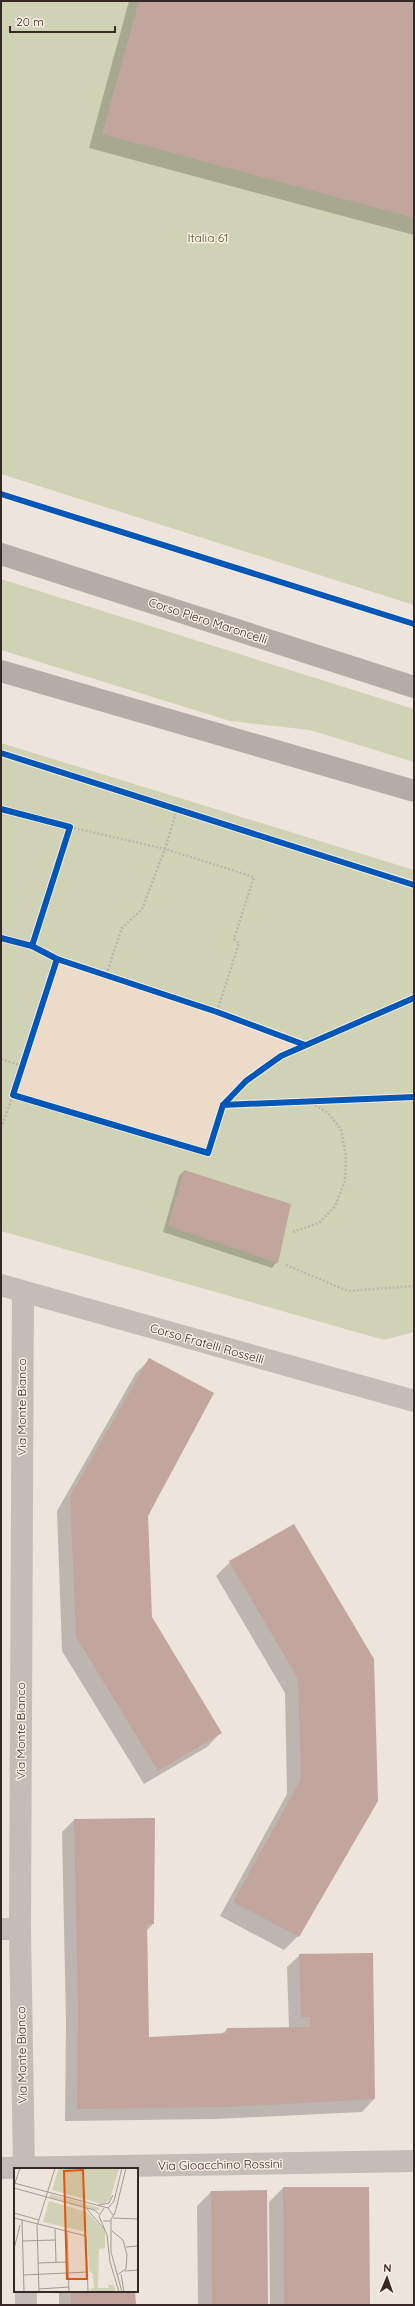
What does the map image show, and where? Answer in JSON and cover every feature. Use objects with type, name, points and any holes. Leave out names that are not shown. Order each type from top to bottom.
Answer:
[{"type":"main road","name":"Corso Piero Maroncelli","points":[[1,554],[414,687]]},
{"type":"main road","points":[[1,671],[414,791]]},
{"type":"street","name":"Corso Fratelli Rosselli","points":[[1,1285],[414,1401]]},
{"type":"street","name":"Via Monte Bianco","points":[[23,1292],[11,1929],[24,2168]]},
{"type":"street","name":"Via Gioacchino Rossini","points":[[1,2168],[414,2161]]},
{"type":"street","points":[[26,2292],[26,2305]]},
{"type":"path","points":[[1,753],[414,885]]},
{"type":"path","points":[[1,809],[165,849],[254,877],[234,939],[239,942],[217,1012]]},
{"type":"path","points":[[106,975],[122,928],[142,909],[165,849],[177,809]]},
{"type":"path","points":[[32,946],[70,827]]},
{"type":"path","points":[[1,938],[32,946],[57,959],[217,1012],[305,1045]]},
{"type":"path","points":[[1,1128],[57,959]]},
{"type":"path","points":[[13,1095],[208,1153],[223,1106],[246,1081],[281,1056],[414,998]]},
{"type":"path","points":[[1,1059],[22,1066]]},
{"type":"path","points":[[223,1106],[414,1097]]},
{"type":"path","points":[[293,1232],[319,1223],[334,1206],[345,1181],[346,1156],[340,1129],[328,1113],[309,1102]]},
{"type":"path","points":[[286,1265],[348,1291],[414,1286]]},
{"type":"green space","name":"Italia 61","points":[[1,1],[414,1],[414,605],[1,474]]},
{"type":"green space","points":[[1,579],[414,709],[414,762],[310,730],[230,721],[1,650]]},
{"type":"green space","points":[[1,743],[414,870],[414,1332],[384,1340],[1,1231]]},
{"type":"shaded area","points":[[57,959],[217,1012],[305,1045],[281,1056],[246,1081],[223,1105],[208,1153],[13,1095]]},
{"type":"building","points":[[139,1],[414,1],[414,218],[102,134]]},
{"type":"building","points":[[184,1170],[291,1204],[278,1263],[168,1226]]},
{"type":"building","points":[[149,1358],[214,1393],[148,1516],[152,1617],[222,1733],[158,1771],[76,1637],[70,1496]]},
{"type":"building","points":[[294,1524],[374,1659],[378,1801],[299,1937],[233,1902],[301,1779],[298,1679],[229,1561]]},
{"type":"building","points":[[155,1818],[154,1924],[147,1924],[149,2037],[227,2033],[227,2028],[310,2027],[310,2017],[301,2017],[299,1954],[373,1953],[375,2099],[229,2107],[77,2109],[78,2008],[74,1819]]},
{"type":"building","points":[[283,2187],[369,2187],[370,2305],[284,2305]]},
{"type":"building","points":[[267,2190],[268,2305],[212,2305],[211,2191]]},
{"type":"building","points":[[71,2292],[135,2292],[136,2305],[71,2305]]},
{"type":"cycle path","points":[[1,494],[414,624]]},
{"type":"cycle path","points":[[1,753],[414,885]]},
{"type":"cycle path","points":[[1,809],[70,827],[32,946]]},
{"type":"cycle path","points":[[1,938],[32,946],[57,959],[217,1012],[305,1045]]},
{"type":"cycle path","points":[[57,959],[13,1095],[208,1153],[223,1105],[246,1081],[281,1056],[414,998]]},
{"type":"cycle path","points":[[223,1105],[414,1097]]}]
